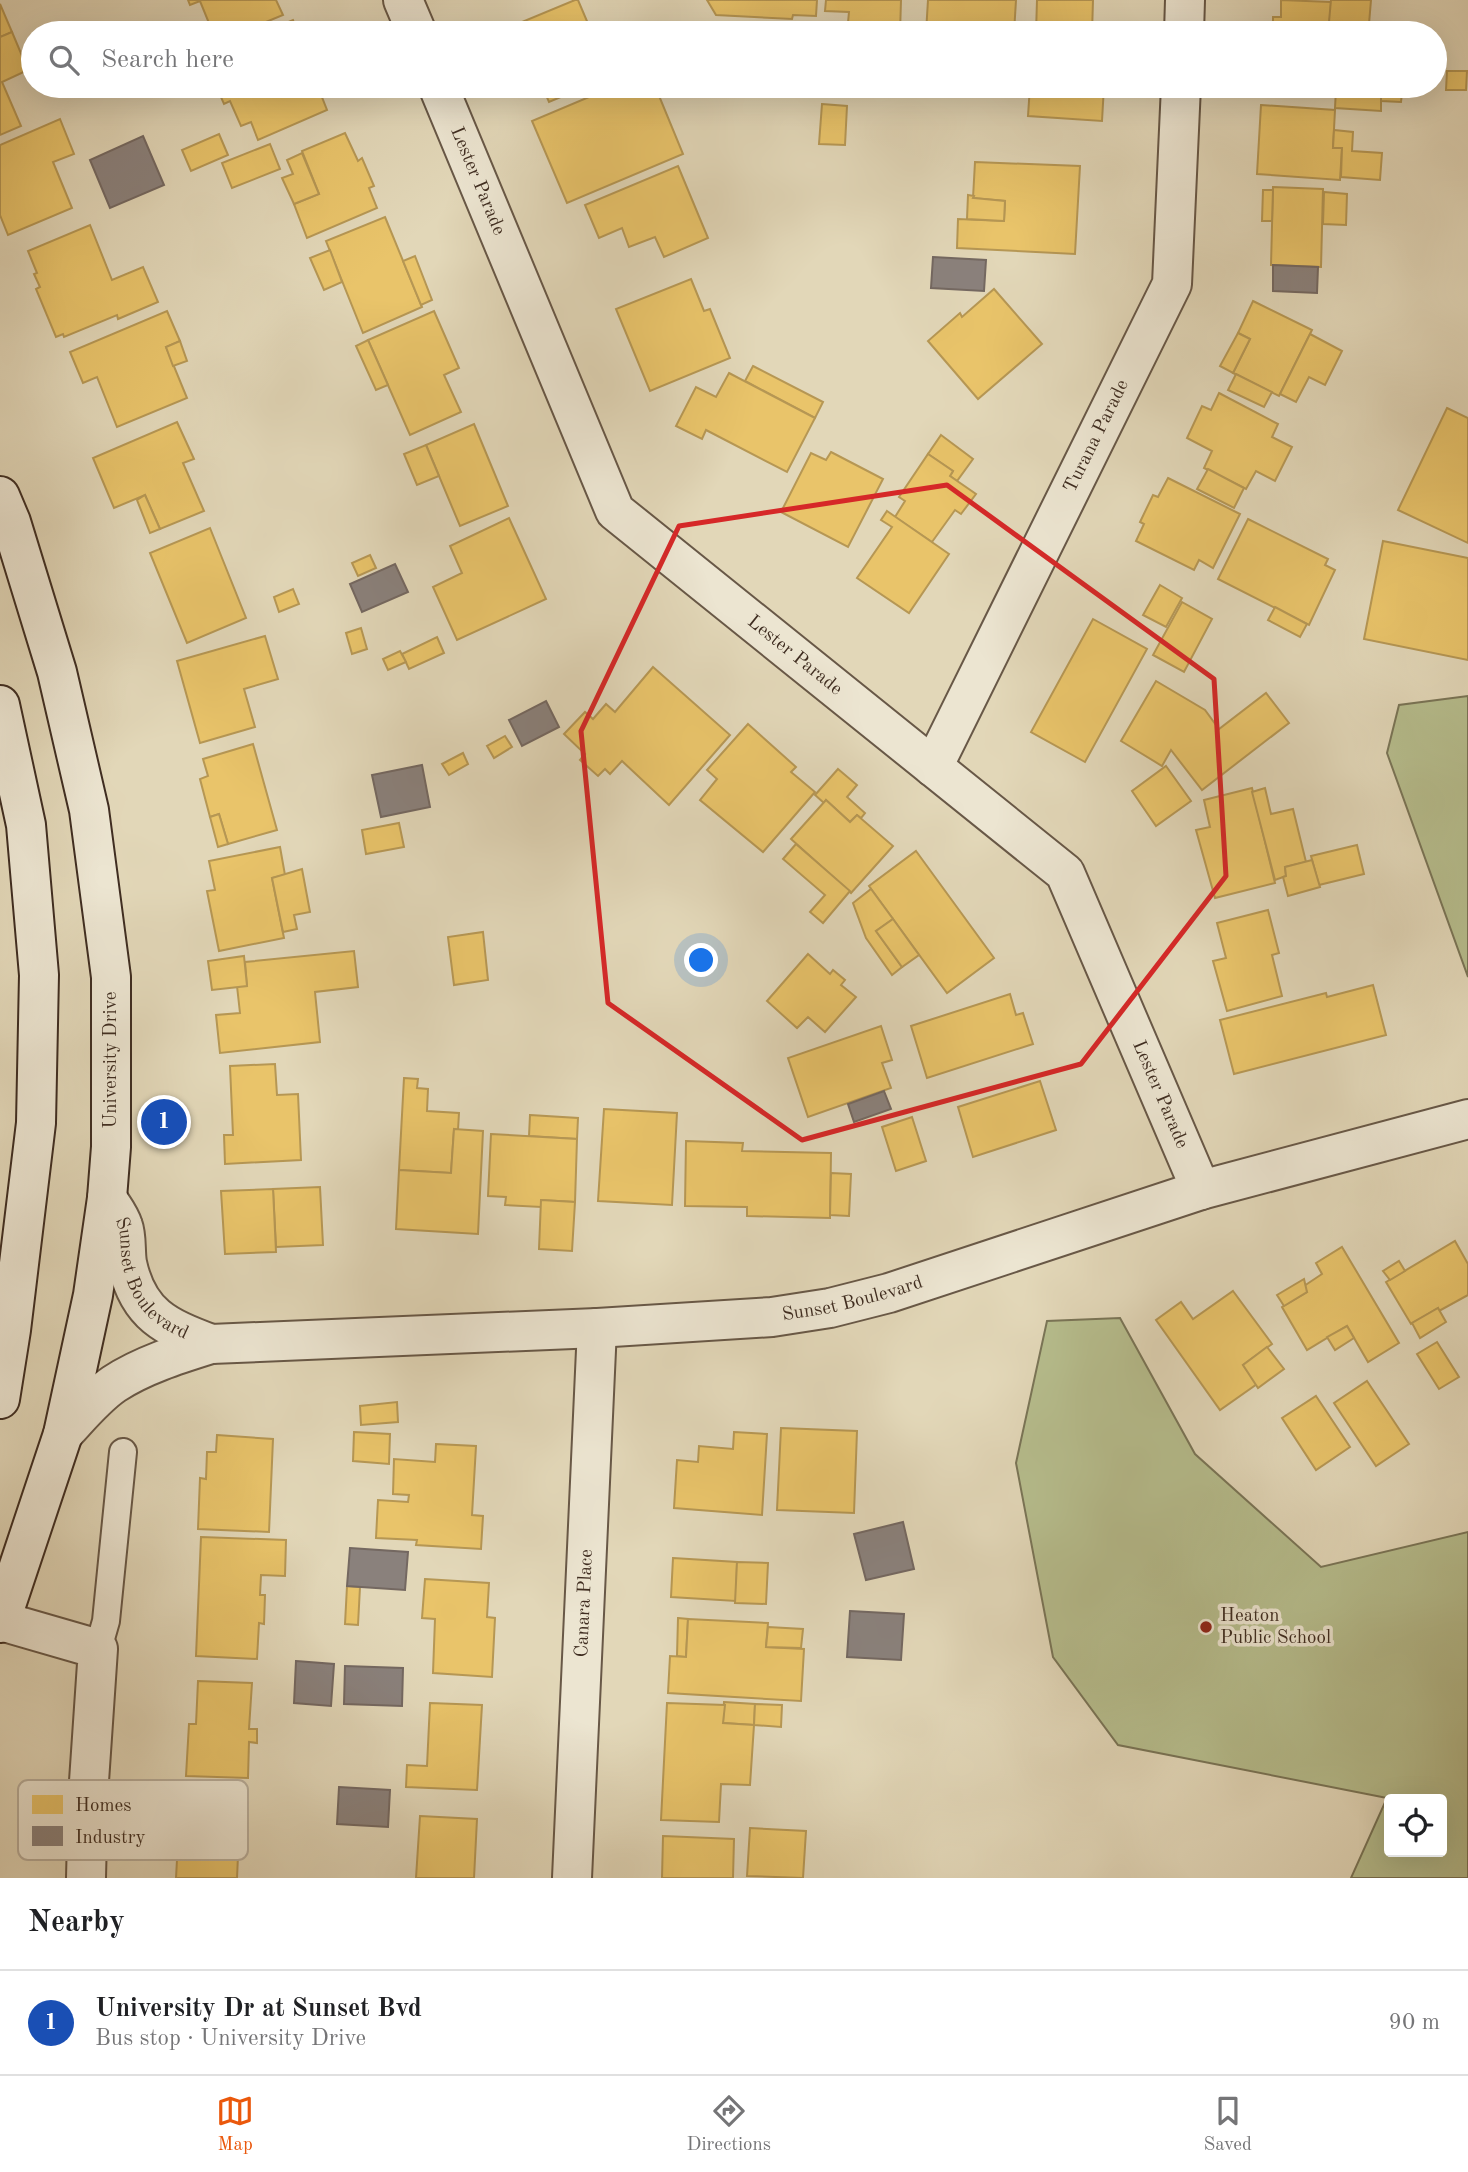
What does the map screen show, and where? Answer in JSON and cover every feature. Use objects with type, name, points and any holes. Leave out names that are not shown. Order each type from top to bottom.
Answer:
[{"type":"street","points":[[403,0],[412,21]]},
{"type":"street","points":[[1184,21],[1185,0]]},
{"type":"street","name":"Lester Parade","points":[[443,98],[615,511],[1065,873],[1201,1191]]},
{"type":"street","name":"Turana Parade","points":[[933,767],[1172,284],[1180,98]]},
{"type":"street","name":"University Drive","points":[[0,496],[11,522],[57,672],[89,810],[111,977],[111,1147],[107,1198],[93,1296],[63,1434],[0,1622]]},
{"type":"street","points":[[0,705],[26,825],[39,975],[36,1124],[0,1399]]},
{"type":"street","name":"Sunset Boulevard","points":[[63,1434],[114,1384],[173,1356],[211,1344],[597,1328],[772,1317],[830,1308],[889,1293],[1201,1191],[1468,1119]]},
{"type":"street","name":"Sunset Boulevard","points":[[107,1198],[123,1225],[130,1275],[134,1289],[144,1306],[169,1326],[211,1344]]},
{"type":"street","name":"Canara Place","points":[[572,1878],[597,1328]]},
{"type":"street","points":[[0,1622],[98,1649],[89,1780]]},
{"type":"street","points":[[86,1860],[86,1878]]},
{"type":"lane","points":[[98,1649],[106,1621],[123,1452]]},
{"type":"highlighted area","points":[[947,485],[1214,679],[1226,876],[1081,1064],[802,1140],[608,1003],[581,731],[679,526]]},
{"type":"green space","points":[[1468,696],[1468,977],[1387,753],[1399,705]]},
{"type":"green space","points":[[1120,1318],[1195,1454],[1321,1567],[1468,1532],[1468,1878],[1351,1878],[1384,1805],[1384,1857],[1447,1857],[1447,1794],[1384,1794],[1384,1797],[1118,1745],[1053,1657],[1016,1463],[1047,1321]]},
{"type":"building: Homes","points":[[188,0],[276,0],[283,15],[268,21],[208,21],[200,1],[190,5]]},
{"type":"building: Homes","points":[[578,0],[587,21],[524,21]]},
{"type":"building: Homes","points":[[707,0],[817,0],[816,16],[793,15],[792,19],[716,15]]},
{"type":"building: Homes","points":[[826,0],[901,0],[900,21],[848,21],[849,12],[825,11]]},
{"type":"building: Homes","points":[[928,0],[1016,0],[1015,21],[927,21]]},
{"type":"building: Homes","points":[[1037,0],[1093,0],[1092,21],[1036,21]]},
{"type":"building: Homes","points":[[1281,0],[1331,2],[1330,21],[1273,21],[1273,17],[1281,17]]},
{"type":"building: Homes","points":[[1331,0],[1371,0],[1369,21],[1329,21]]},
{"type":"building: Homes","points":[[0,4],[12,32],[0,37]]},
{"type":"building: Homes","points":[[12,32],[21,53],[21,73],[2,82],[21,126],[0,135],[0,37]]},
{"type":"building: Homes","points":[[1447,71],[1467,71],[1466,90],[1447,90]]},
{"type":"building: Homes","points":[[221,98],[322,98],[327,110],[258,140],[251,122],[241,126],[230,101],[224,104]]},
{"type":"building: Homes","points":[[587,98],[660,98],[683,154],[567,203],[532,121]]},
{"type":"building: Homes","points":[[1029,98],[1103,98],[1102,121],[1028,116]]},
{"type":"building: Homes","points":[[1336,98],[1381,98],[1381,111],[1335,108]]},
{"type":"building: Homes","points":[[1381,98],[1401,98],[1401,102],[1381,101]]},
{"type":"building: Homes","points":[[822,104],[847,106],[845,145],[819,144]]},
{"type":"building: Homes","points":[[1261,105],[1335,110],[1333,148],[1342,148],[1340,180],[1257,174]]},
{"type":"building: Homes","points":[[60,119],[74,154],[53,162],[72,208],[8,235],[0,215],[0,145]]},
{"type":"building: Homes","points":[[1334,130],[1353,132],[1352,151],[1382,153],[1380,180],[1341,177],[1342,148],[1333,148]]},
{"type":"building: Homes","points":[[345,133],[358,161],[362,158],[374,186],[369,188],[377,208],[307,238],[294,204],[319,194],[302,151]]},
{"type":"building: Homes","points":[[219,134],[228,155],[191,171],[182,150]]},
{"type":"building: Homes","points":[[270,144],[280,169],[232,188],[222,163]]},
{"type":"building: Homes","points":[[302,153],[319,194],[294,204],[282,178],[293,174],[287,160]]},
{"type":"building: Homes","points":[[975,162],[1080,166],[1075,254],[957,248],[958,219],[1004,221],[1005,201],[973,198]]},
{"type":"building: Homes","points":[[678,166],[708,238],[664,257],[655,237],[629,247],[622,228],[599,238],[585,205]]},
{"type":"building: Homes","points":[[1273,187],[1323,189],[1321,267],[1271,265]]},
{"type":"building: Homes","points":[[1263,190],[1273,190],[1272,221],[1262,221]]},
{"type":"building: Homes","points":[[1324,192],[1347,194],[1346,225],[1323,224]]},
{"type":"building: Homes","points":[[968,195],[974,196],[973,198],[1005,201],[1004,221],[967,219]]},
{"type":"building: Homes","points":[[385,217],[422,307],[363,333],[326,241]]},
{"type":"building: Homes","points":[[90,225],[112,280],[143,267],[158,302],[118,319],[117,315],[64,337],[63,334],[56,337],[36,289],[40,287],[28,251]]},
{"type":"building: Homes","points":[[330,250],[342,282],[324,290],[310,258]]},
{"type":"building: Homes","points":[[415,256],[432,300],[421,305],[403,261]]},
{"type":"building: Homes","points":[[691,279],[704,311],[710,309],[730,358],[650,391],[616,309]]},
{"type":"building: Homes","points":[[994,289],[1042,344],[978,399],[928,341],[960,313],[962,317]]},
{"type":"building: Homes","points":[[1253,301],[1312,330],[1279,396],[1233,373],[1250,339],[1238,333]]},
{"type":"building: Homes","points":[[167,311],[180,341],[166,347],[187,398],[117,427],[97,377],[83,383],[70,352]]},
{"type":"building: Homes","points":[[434,311],[459,368],[444,375],[461,412],[410,435],[368,340]]},
{"type":"building: Homes","points":[[1238,333],[1250,339],[1233,373],[1220,366]]},
{"type":"building: Homes","points":[[1310,334],[1342,351],[1325,385],[1309,377],[1296,402],[1280,394]]},
{"type":"building: Homes","points":[[368,340],[388,385],[376,390],[356,346]]},
{"type":"building: Homes","points":[[180,341],[187,361],[173,366],[166,347]]},
{"type":"building: Homes","points":[[753,366],[823,402],[815,418],[745,381]]},
{"type":"building: Homes","points":[[729,373],[815,418],[787,472],[706,430],[702,439],[676,426],[696,387],[716,397]]},
{"type":"building: Homes","points":[[1236,374],[1272,392],[1264,407],[1228,390]]},
{"type":"building: Homes","points":[[1219,393],[1278,424],[1272,437],[1292,447],[1275,481],[1256,471],[1246,489],[1204,468],[1212,451],[1187,438],[1202,406],[1211,410]]},
{"type":"building: Homes","points":[[1447,408],[1468,418],[1468,543],[1398,510]]},
{"type":"building: Homes","points":[[177,422],[194,459],[183,463],[204,511],[160,529],[145,495],[114,508],[93,458]]},
{"type":"building: Homes","points":[[474,424],[508,506],[460,526],[426,445]]},
{"type":"building: Homes","points":[[941,435],[973,459],[957,481],[950,476],[953,471],[928,454]]},
{"type":"building: Homes","points":[[426,445],[439,476],[417,485],[404,454]]},
{"type":"building: Homes","points":[[831,452],[883,479],[848,547],[781,512],[811,453],[826,460]]},
{"type":"building: Homes","points":[[928,454],[953,471],[950,476],[976,494],[961,514],[955,510],[932,542],[895,517],[905,501],[899,497]]},
{"type":"building: Homes","points":[[1208,469],[1244,488],[1234,508],[1197,489]]},
{"type":"building: Homes","points":[[1168,478],[1240,514],[1213,568],[1199,560],[1194,570],[1136,541],[1144,524],[1140,522],[1153,495],[1158,497]]},
{"type":"building: Homes","points":[[145,495],[160,529],[150,533],[137,500]]},
{"type":"building: Homes","points":[[887,511],[949,554],[909,613],[857,578],[892,527],[881,520]]},
{"type":"building: Homes","points":[[509,518],[546,599],[457,640],[433,587],[462,573],[450,546]]},
{"type":"building: Homes","points":[[1248,519],[1328,559],[1325,565],[1335,570],[1309,625],[1218,579]]},
{"type":"building: Homes","points":[[210,528],[246,618],[187,643],[150,553]]},
{"type":"building: Homes","points":[[1383,541],[1468,558],[1468,660],[1364,639]]},
{"type":"building: Homes","points":[[370,555],[376,568],[358,576],[352,563]]},
{"type":"building: Homes","points":[[1160,585],[1182,598],[1166,627],[1143,615]]},
{"type":"building: Homes","points":[[293,589],[299,604],[279,612],[274,597]]},
{"type":"building: Homes","points":[[1182,602],[1212,619],[1184,672],[1153,655]]},
{"type":"building: Homes","points":[[1275,607],[1307,624],[1300,637],[1268,620]]},
{"type":"building: Homes","points":[[1093,619],[1147,649],[1085,762],[1031,732]]},
{"type":"building: Homes","points":[[361,628],[367,649],[352,654],[346,633]]},
{"type":"building: Homes","points":[[265,636],[278,679],[244,689],[255,727],[200,743],[177,661]]},
{"type":"building: Homes","points":[[437,637],[444,653],[409,669],[402,654]]},
{"type":"building: Homes","points":[[400,651],[406,662],[388,670],[383,659]]},
{"type":"building: Homes","points":[[653,667],[730,735],[669,805],[622,761],[610,774],[605,769],[598,776],[580,760],[585,754],[564,734],[585,712],[593,719],[606,704],[615,712]]},
{"type":"building: Homes","points":[[1156,681],[1205,710],[1219,729],[1266,693],[1289,723],[1202,790],[1171,750],[1162,766],[1121,741]]},
{"type":"building: Homes","points":[[748,724],[796,767],[791,772],[815,792],[763,852],[700,800],[717,779],[707,770]]},
{"type":"building: Homes","points":[[505,736],[512,747],[494,758],[487,746]]},
{"type":"building: Homes","points":[[253,744],[277,830],[228,844],[219,814],[210,817],[200,779],[208,776],[203,759]]},
{"type":"building: Homes","points":[[463,753],[468,764],[449,775],[442,764]]},
{"type":"building: Homes","points":[[1166,766],[1191,801],[1156,826],[1132,791]]},
{"type":"building: Homes","points":[[838,769],[857,785],[847,797],[865,813],[861,818],[857,815],[850,822],[826,800],[824,803],[815,795]]},
{"type":"building: Homes","points":[[1252,788],[1275,883],[1215,898],[1196,830],[1210,827],[1204,800]]},
{"type":"building: Homes","points":[[1265,788],[1271,814],[1293,809],[1306,862],[1285,867],[1286,876],[1275,880],[1252,792]]},
{"type":"building: Homes","points":[[826,800],[850,822],[857,815],[893,846],[851,893],[791,839]]},
{"type":"building: Homes","points":[[219,814],[228,844],[218,847],[210,817]]},
{"type":"building: Homes","points":[[399,823],[404,847],[366,854],[362,830]]},
{"type":"building: Homes","points":[[796,844],[850,891],[823,923],[810,912],[825,895],[783,859]]},
{"type":"building: Homes","points":[[1357,845],[1364,874],[1319,885],[1311,856]]},
{"type":"building: Homes","points":[[280,847],[285,875],[272,878],[284,938],[219,951],[207,891],[215,890],[209,861]]},
{"type":"building: Homes","points":[[916,851],[994,958],[947,993],[869,886]]},
{"type":"building: Homes","points":[[1312,860],[1320,887],[1288,896],[1283,877],[1286,876],[1285,867]]},
{"type":"building: Homes","points":[[302,869],[310,912],[294,915],[297,929],[283,932],[272,878]]},
{"type":"building: Homes","points":[[871,889],[893,919],[876,931],[902,967],[892,975],[866,938],[853,903]]},
{"type":"building: Homes","points":[[1268,910],[1279,953],[1272,955],[1282,996],[1227,1011],[1213,961],[1226,958],[1217,923]]},
{"type":"building: Homes","points":[[893,919],[919,955],[902,967],[876,931]]},
{"type":"building: Homes","points":[[483,932],[488,980],[454,985],[448,937]]},
{"type":"building: Homes","points":[[354,951],[358,987],[315,992],[320,1042],[220,1053],[216,1015],[240,1013],[237,986],[247,986],[245,962]]},
{"type":"building: Homes","points":[[808,954],[830,974],[833,970],[845,980],[841,985],[856,997],[825,1032],[808,1017],[797,1028],[767,1001]]},
{"type":"building: Homes","points":[[244,956],[247,986],[212,990],[208,961]]},
{"type":"building: Homes","points":[[1373,985],[1386,1035],[1234,1074],[1220,1020],[1326,993],[1327,997]]},
{"type":"building: Homes","points":[[1010,994],[1016,1015],[1023,1013],[1033,1044],[927,1078],[911,1026]]},
{"type":"building: Homes","points":[[881,1026],[892,1060],[882,1063],[891,1088],[808,1117],[788,1058]]},
{"type":"building: Homes","points":[[275,1064],[277,1095],[298,1094],[301,1160],[225,1164],[224,1135],[233,1135],[230,1066]]},
{"type":"building: Homes","points":[[404,1078],[418,1079],[417,1088],[428,1089],[427,1111],[459,1113],[458,1130],[454,1129],[451,1173],[399,1170]]},
{"type":"building: Homes","points":[[1040,1081],[1056,1130],[973,1157],[958,1107]]},
{"type":"building: Homes","points":[[604,1109],[677,1113],[672,1205],[598,1201]]},
{"type":"building: Homes","points":[[530,1115],[578,1118],[577,1139],[529,1136]]},
{"type":"building: Homes","points":[[912,1117],[926,1161],[896,1171],[882,1127]]},
{"type":"building: Homes","points":[[454,1129],[483,1131],[478,1234],[396,1229],[399,1170],[451,1173]]},
{"type":"building: Homes","points":[[491,1134],[577,1139],[575,1202],[541,1200],[541,1207],[505,1205],[506,1197],[488,1196]]},
{"type":"building: Homes","points":[[686,1141],[743,1143],[742,1151],[831,1153],[830,1218],[747,1216],[747,1207],[685,1206]]},
{"type":"building: Homes","points":[[831,1173],[851,1174],[849,1216],[830,1215]]},
{"type":"building: Homes","points":[[320,1187],[323,1245],[276,1247],[273,1189]]},
{"type":"building: Homes","points":[[273,1189],[276,1252],[225,1254],[221,1191]]},
{"type":"building: Homes","points":[[541,1200],[575,1202],[572,1251],[539,1249]]},
{"type":"building: Homes","points":[[1455,1241],[1468,1264],[1468,1295],[1411,1324],[1386,1282]]},
{"type":"building: Homes","points":[[1342,1247],[1399,1343],[1368,1362],[1347,1326],[1307,1350],[1282,1307],[1307,1292],[1304,1286],[1322,1274],[1316,1263]]},
{"type":"building: Homes","points":[[1399,1261],[1405,1271],[1390,1280],[1383,1271]]},
{"type":"building: Homes","points":[[1304,1279],[1307,1292],[1284,1306],[1277,1295]]},
{"type":"building: Homes","points":[[1233,1291],[1272,1344],[1243,1365],[1257,1384],[1220,1410],[1156,1320],[1181,1302],[1193,1319]]},
{"type":"building: Homes","points":[[1438,1308],[1446,1322],[1420,1338],[1412,1323]]},
{"type":"building: Homes","points":[[1347,1326],[1354,1338],[1335,1350],[1327,1337]]},
{"type":"building: Homes","points":[[1437,1342],[1459,1377],[1439,1389],[1417,1354]]},
{"type":"building: Homes","points":[[1267,1347],[1284,1369],[1258,1388],[1243,1365]]},
{"type":"building: Homes","points":[[1367,1381],[1409,1444],[1376,1466],[1334,1403]]},
{"type":"building: Homes","points":[[1316,1396],[1350,1447],[1316,1470],[1282,1418]]},
{"type":"building: Homes","points":[[397,1402],[398,1422],[361,1425],[360,1406]]},
{"type":"building: Homes","points":[[781,1428],[857,1431],[854,1513],[777,1510]]},
{"type":"building: Homes","points":[[354,1432],[390,1434],[389,1464],[353,1461]]},
{"type":"building: Homes","points":[[734,1432],[767,1434],[762,1515],[674,1508],[677,1460],[698,1462],[699,1446],[733,1449]]},
{"type":"building: Homes","points":[[217,1435],[273,1439],[269,1532],[198,1529],[200,1478],[206,1479],[207,1452],[216,1452]]},
{"type":"building: Homes","points":[[436,1444],[476,1446],[472,1515],[483,1516],[481,1549],[416,1545],[417,1540],[376,1538],[378,1500],[408,1502],[409,1495],[393,1494],[394,1459],[435,1462]]},
{"type":"building: Homes","points":[[201,1537],[286,1540],[285,1576],[261,1575],[260,1595],[265,1595],[264,1624],[259,1623],[257,1659],[196,1656]]},
{"type":"building: Homes","points":[[673,1558],[737,1562],[736,1601],[671,1597]]},
{"type":"building: Homes","points":[[737,1562],[768,1563],[766,1604],[735,1603]]},
{"type":"building: Homes","points":[[425,1579],[489,1583],[487,1617],[495,1618],[492,1677],[433,1673],[435,1619],[422,1618]]},
{"type":"building: Homes","points":[[347,1586],[360,1587],[358,1625],[345,1624]]},
{"type":"building: Homes","points":[[678,1618],[688,1619],[686,1657],[677,1656]]},
{"type":"building: Homes","points":[[688,1619],[768,1623],[766,1647],[804,1649],[801,1701],[668,1693],[670,1656],[686,1657]]},
{"type":"building: Homes","points":[[768,1627],[803,1629],[801,1648],[766,1647]]},
{"type":"building: Homes","points":[[198,1681],[252,1683],[249,1729],[257,1729],[257,1743],[249,1742],[248,1778],[186,1776],[189,1724],[196,1724]]},
{"type":"building: Homes","points":[[724,1702],[755,1704],[754,1725],[723,1723]]},
{"type":"building: Homes","points":[[430,1703],[482,1705],[477,1790],[406,1787],[407,1765],[427,1766]]},
{"type":"building: Homes","points":[[667,1703],[725,1705],[723,1723],[754,1725],[750,1785],[721,1784],[719,1822],[661,1820]]},
{"type":"building: Homes","points":[[755,1704],[782,1705],[781,1727],[754,1725]]},
{"type":"building: Homes","points":[[420,1816],[477,1819],[474,1878],[416,1878]]},
{"type":"building: Homes","points":[[750,1828],[806,1831],[803,1878],[747,1876]]},
{"type":"building: Homes","points":[[663,1836],[734,1839],[733,1878],[662,1878]]},
{"type":"building: Homes","points":[[177,1860],[238,1860],[237,1878],[176,1878]]},
{"type":"building: Industry","points":[[143,136],[164,185],[110,208],[90,160]]},
{"type":"building: Industry","points":[[933,257],[986,260],[984,291],[931,288]]},
{"type":"building: Industry","points":[[1273,265],[1318,267],[1317,293],[1273,291]]},
{"type":"building: Industry","points":[[395,564],[408,592],[362,612],[350,584]]},
{"type":"building: Industry","points":[[546,701],[559,727],[522,746],[509,720]]},
{"type":"building: Industry","points":[[422,765],[430,807],[381,817],[372,775]]},
{"type":"building: Industry","points":[[884,1091],[891,1109],[854,1122],[848,1104]]},
{"type":"building: Industry","points":[[903,1522],[914,1569],[866,1580],[854,1534]]},
{"type":"building: Industry","points":[[350,1548],[408,1552],[405,1590],[347,1586]]},
{"type":"building: Industry","points":[[850,1611],[904,1614],[901,1660],[847,1657]]},
{"type":"building: Industry","points":[[296,1661],[334,1664],[331,1706],[294,1703]]},
{"type":"building: Industry","points":[[345,1666],[403,1668],[402,1706],[344,1704]]},
{"type":"building: Industry","points":[[339,1787],[390,1790],[388,1827],[337,1824]]},
{"type":"place","name":"University Dr at Sunset Bvd","points":[[164,1122]]},
{"type":"place","name":"Heaton Public School","points":[[1206,1627]]}]
